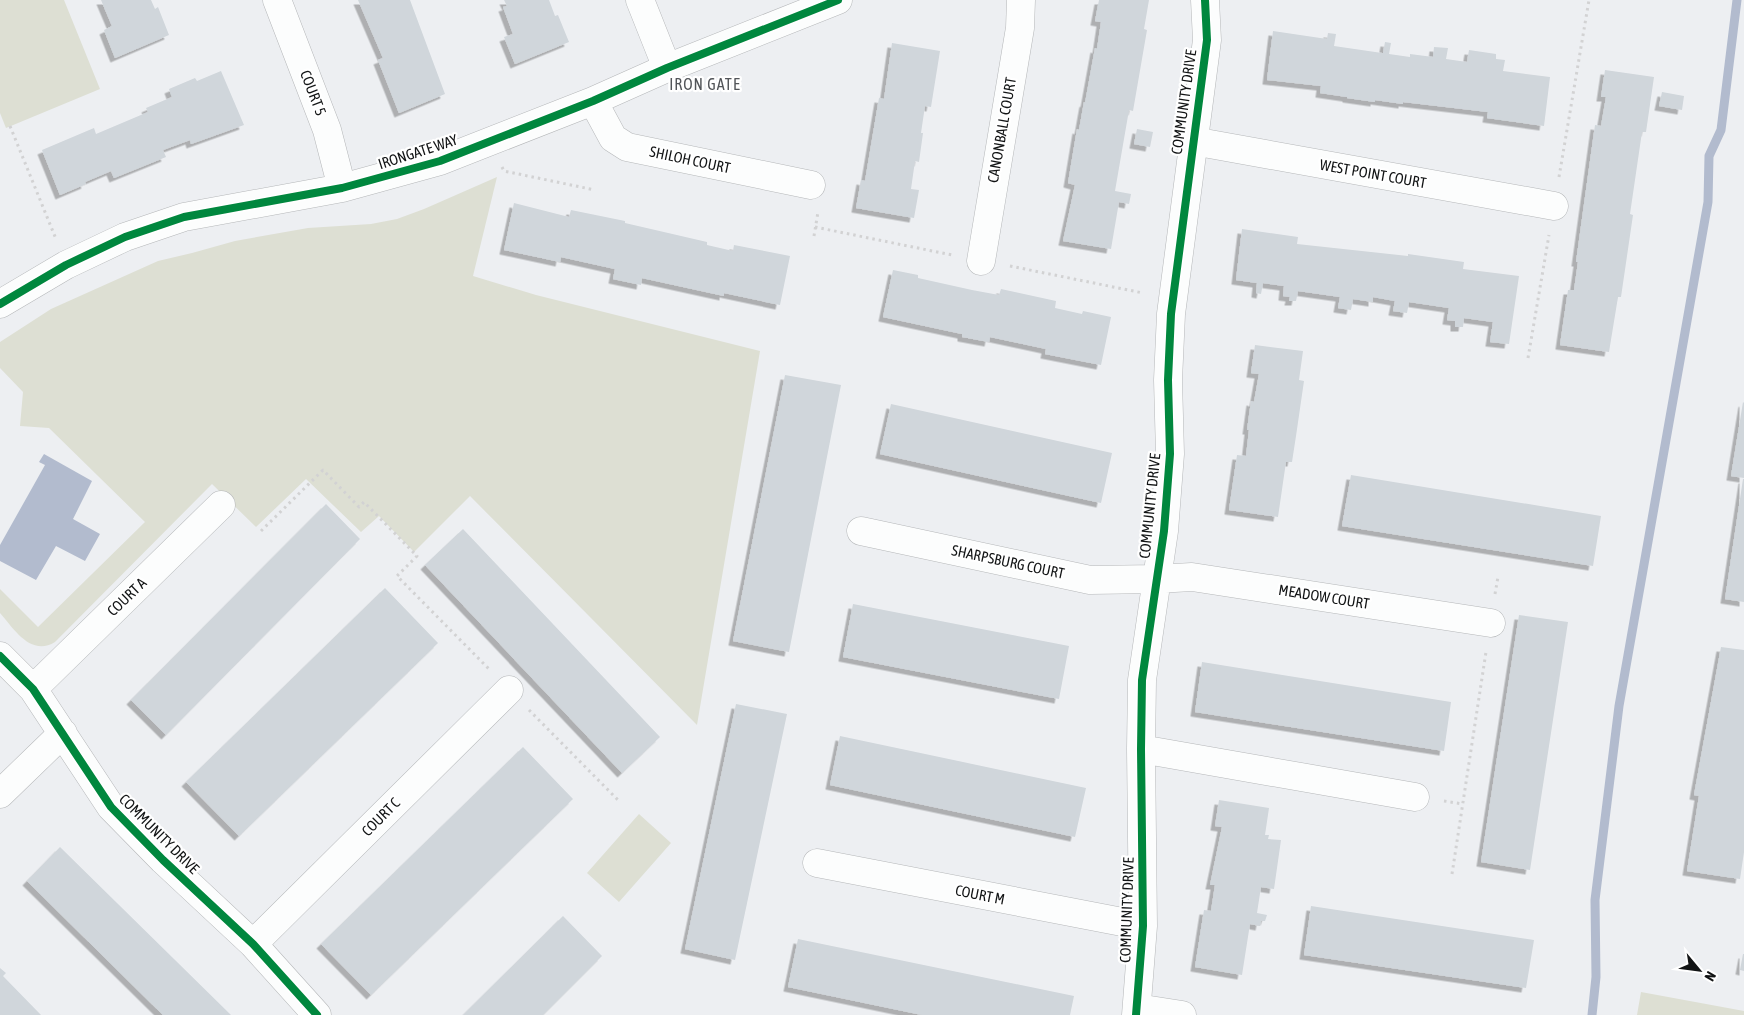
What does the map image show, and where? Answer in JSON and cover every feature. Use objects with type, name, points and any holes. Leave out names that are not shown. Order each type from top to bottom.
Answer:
[{"type":"street","name":"COURT 5","points":[[277,0],[328,130],[342,188]]},
{"type":"street","points":[[640,0],[667,68]]},
{"type":"street","name":"IRONGATE WAY","points":[[0,304],[66,264],[125,237],[184,217],[342,188],[440,161],[593,101],[667,68],[838,0]]},
{"type":"street","name":"CANONBALL COURT","points":[[981,261],[1020,28],[1020,0]]},
{"type":"street","name":"COMMUNITY DRIVE","points":[[1137,1012],[1143,926],[1142,680],[1164,531],[1170,454],[1168,380],[1171,314],[1207,40],[1205,0]]},
{"type":"street","name":"SHILOH COURT","points":[[593,101],[613,138],[627,147],[811,185]]},
{"type":"street","name":"WEST POINT COURT","points":[[1193,141],[1554,206]]},
{"type":"street","name":"COURT A","points":[[33,689],[222,505]]},
{"type":"street","name":"SHARPSBURG COURT","points":[[861,531],[1090,580],[1156,579]]},
{"type":"street","name":"MEADOW COURT","points":[[1156,579],[1192,577],[1491,623]]},
{"type":"street","name":"COMMUNITY DRIVE","points":[[0,656],[33,689],[111,807],[163,860],[253,944],[317,1015]]},
{"type":"street","name":"COURT C","points":[[253,944],[509,690]]},
{"type":"street","points":[[0,794],[63,733]]},
{"type":"street","points":[[1141,750],[1415,797]]},
{"type":"street","name":"COURT M","points":[[816,863],[1143,926]]},
{"type":"street","points":[[1137,1012],[1182,1015]]},
{"type":"path","points":[[10,126],[66,264]]},
{"type":"path","points":[[490,141],[504,171],[595,190]]},
{"type":"path","points":[[261,531],[323,470],[359,507],[364,502],[418,556],[397,576],[620,802]]},
{"type":"path","points":[[1452,874],[1498,577]]},
{"type":"shaded area","points":[[0,0],[64,0],[100,89],[6,128],[0,113]]},
{"type":"shaded area","points":[[497,177],[473,276],[536,295],[760,351],[697,725],[470,496],[414,552],[379,516],[361,532],[306,479],[256,527],[212,484],[55,642],[46,646],[38,646],[31,644],[17,633],[0,613],[0,589],[38,627],[145,522],[49,428],[20,426],[23,392],[0,368],[0,342],[51,309],[158,261],[235,241],[308,228],[371,224],[397,219]]},
{"type":"shaded area","points":[[639,814],[671,843],[619,902],[587,873]]},
{"type":"shaded area","points":[[1641,992],[1744,1011],[1744,1015],[1637,1015]]},
{"type":"water","points":[[44,454],[92,481],[73,519],[100,534],[85,561],[56,546],[36,580],[0,561],[0,545],[45,465],[39,462]]},
{"type":"building","points":[[101,0],[151,0],[155,9],[158,7],[169,35],[115,58],[104,30],[112,26]]},
{"type":"building","points":[[358,0],[410,0],[445,94],[399,113],[378,60],[383,58]]},
{"type":"building","points":[[504,0],[549,0],[555,16],[558,15],[569,42],[515,64],[504,37],[513,34],[503,7],[507,6]]},
{"type":"building","points":[[1099,0],[1149,0],[1144,29],[1147,30],[1133,111],[1129,110],[1115,191],[1131,194],[1129,204],[1119,202],[1111,249],[1063,241],[1075,185],[1068,183],[1077,129],[1079,130],[1095,48],[1097,49],[1101,22],[1095,21]]},
{"type":"building","points":[[1273,31],[1327,39],[1328,33],[1336,34],[1334,46],[1382,53],[1385,42],[1391,43],[1389,54],[1410,57],[1410,54],[1433,57],[1434,47],[1448,48],[1446,59],[1467,62],[1469,50],[1496,54],[1496,59],[1505,60],[1503,71],[1550,77],[1544,126],[1487,118],[1488,112],[1403,102],[1403,104],[1347,98],[1320,93],[1321,86],[1267,80]]},
{"type":"building","points":[[892,43],[940,51],[931,107],[925,106],[919,162],[915,161],[911,189],[919,190],[914,218],[856,208],[861,180],[865,181],[879,98],[884,99]]},
{"type":"building","points":[[1605,70],[1654,77],[1646,132],[1642,132],[1630,214],[1633,215],[1621,297],[1618,297],[1609,352],[1560,345],[1568,290],[1574,290],[1578,262],[1576,262],[1595,125],[1601,126],[1606,97],[1601,97]]},
{"type":"building","points":[[221,71],[244,125],[191,144],[190,140],[163,150],[166,157],[114,178],[111,171],[60,195],[42,150],[94,128],[96,134],[148,112],[146,108],[172,97],[169,89],[195,78],[197,81]]},
{"type":"building","points":[[1662,92],[1684,96],[1682,110],[1659,106]]},
{"type":"building","points":[[1137,129],[1153,132],[1150,147],[1134,144]]},
{"type":"building","points":[[514,203],[569,217],[571,210],[625,221],[625,223],[707,242],[707,245],[733,251],[734,245],[790,256],[780,305],[724,293],[724,296],[642,278],[641,285],[613,279],[615,269],[561,257],[560,262],[504,250]]},
{"type":"building","points":[[1242,229],[1298,237],[1297,244],[1408,256],[1408,254],[1464,262],[1463,269],[1519,276],[1509,344],[1490,342],[1493,322],[1464,318],[1463,327],[1455,327],[1455,321],[1447,320],[1449,308],[1409,302],[1407,313],[1393,311],[1395,301],[1373,297],[1373,302],[1353,299],[1351,310],[1338,308],[1340,297],[1298,291],[1296,301],[1289,301],[1290,297],[1283,296],[1284,286],[1263,283],[1261,294],[1256,293],[1257,283],[1236,280]]},
{"type":"building","points":[[893,270],[918,275],[918,278],[999,295],[1001,289],[1056,301],[1055,308],[1082,314],[1083,311],[1111,317],[1101,365],[1045,354],[1046,349],[990,337],[989,342],[962,337],[962,334],[883,317]]},
{"type":"building","points":[[1255,345],[1303,351],[1299,380],[1304,381],[1296,436],[1292,462],[1286,462],[1278,517],[1229,510],[1237,455],[1246,456],[1251,401],[1254,402],[1259,374],[1251,373]]},
{"type":"building","points":[[785,375],[841,385],[789,652],[733,641]]},
{"type":"building","points":[[1744,403],[1744,478],[1731,476]]},
{"type":"building","points":[[891,404],[1112,453],[1101,503],[880,454]]},
{"type":"building","points":[[1351,475],[1601,516],[1593,566],[1342,526]]},
{"type":"building","points":[[1744,479],[1744,602],[1725,599]]},
{"type":"building","points":[[326,504],[360,539],[166,735],[131,700]]},
{"type":"building","points":[[463,529],[660,737],[622,773],[425,565]]},
{"type":"building","points":[[385,588],[438,643],[239,836],[186,782]]},
{"type":"building","points":[[853,604],[1069,646],[1059,699],[843,657]]},
{"type":"building","points":[[1519,615],[1568,622],[1530,870],[1481,862]]},
{"type":"building","points":[[1721,647],[1744,650],[1744,852],[1740,879],[1687,871],[1699,796],[1694,795]]},
{"type":"building","points":[[1202,662],[1451,702],[1444,751],[1195,712]]},
{"type":"building","points":[[736,704],[787,714],[735,960],[685,949]]},
{"type":"building","points":[[840,736],[1086,788],[1075,837],[830,785]]},
{"type":"building","points":[[523,747],[573,799],[371,995],[321,944]]},
{"type":"building","points":[[1219,800],[1269,808],[1265,835],[1269,835],[1268,839],[1281,840],[1274,889],[1261,887],[1257,913],[1267,915],[1265,921],[1261,921],[1260,926],[1250,924],[1242,975],[1195,967],[1204,910],[1211,911],[1215,885],[1210,885],[1222,827],[1215,826]]},
{"type":"building","points":[[60,847],[231,1015],[163,1015],[27,881]]},
{"type":"building","points":[[1311,906],[1534,940],[1526,988],[1304,955]]},
{"type":"building","points":[[563,916],[602,956],[543,1015],[463,1015]]},
{"type":"building","points":[[798,939],[1074,996],[1070,1015],[922,1015],[788,987]]},
{"type":"building","points":[[1744,954],[1744,971],[1740,970]]},
{"type":"building","points":[[0,968],[6,973],[3,976],[41,1015],[0,1015]]},
{"type":"waterway","points":[[1592,1015],[1596,977],[1595,900],[1619,706],[1708,202],[1709,156],[1721,130],[1737,0]]},
{"type":"cycle path","points":[[0,304],[66,265],[125,237],[184,217],[342,188],[440,161],[593,101],[667,68],[838,0]]},
{"type":"cycle path","points":[[1136,1015],[1143,926],[1142,680],[1164,531],[1170,454],[1168,380],[1171,314],[1207,40],[1205,0]]},
{"type":"cycle path","points":[[0,656],[33,689],[111,807],[163,860],[253,944],[317,1015]]},
{"type":"district","name":"IRON GATE","points":[[705,84]]}]
